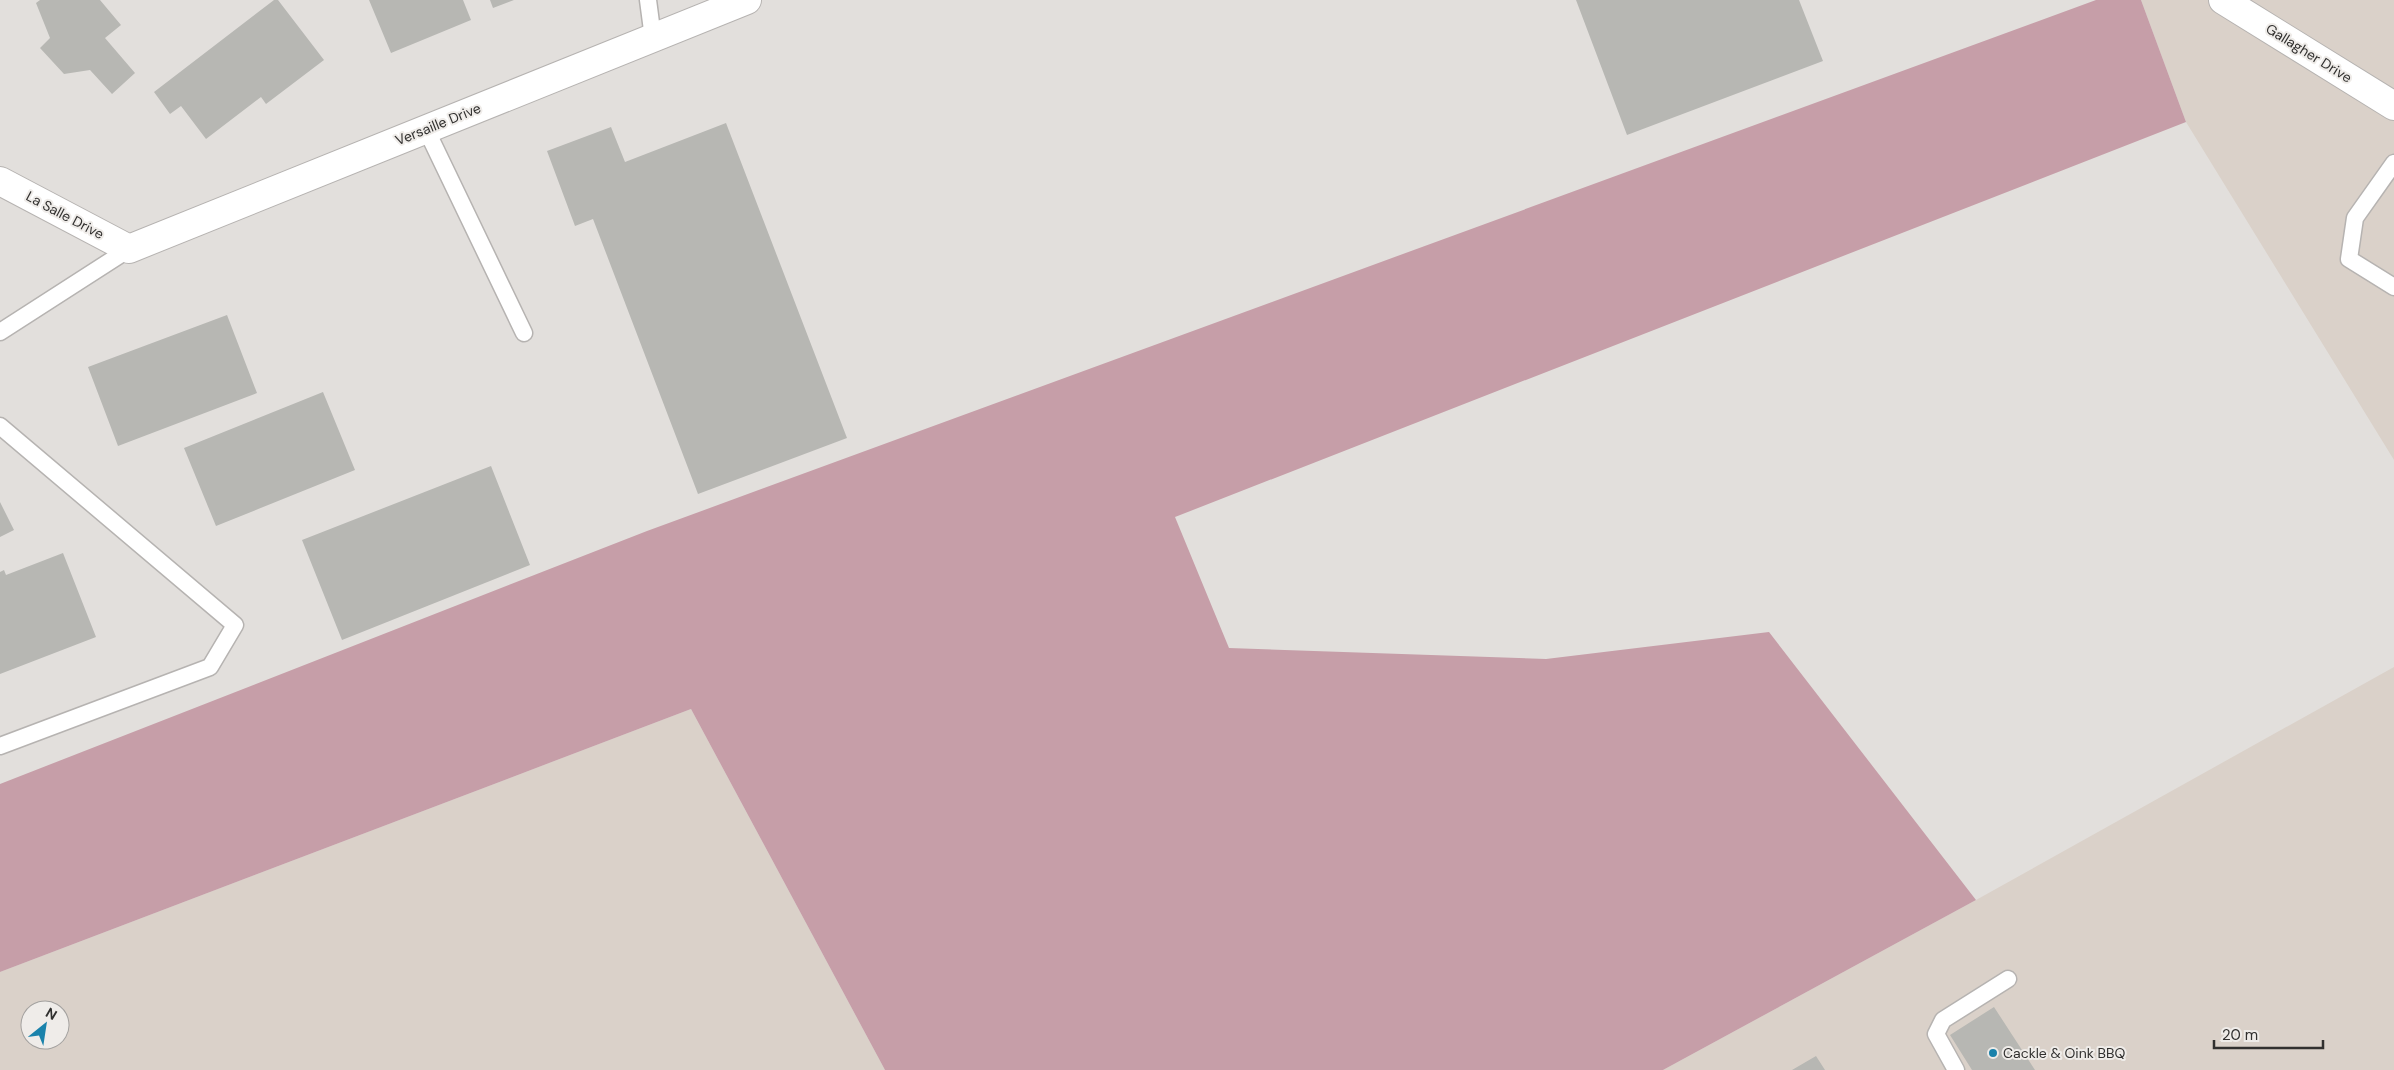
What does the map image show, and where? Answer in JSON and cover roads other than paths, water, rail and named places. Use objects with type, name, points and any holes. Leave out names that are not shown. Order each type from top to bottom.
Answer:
[{"type":"street","name":"Versaille Drive","points":[[129,249],[747,0]]},
{"type":"street","name":"Gallagher Drive","points":[[2223,0],[2394,106]]},
{"type":"street","name":"La Salle Drive","points":[[0,181],[129,249]]},
{"type":"lane","points":[[648,0],[653,38]]},
{"type":"lane","points":[[426,129],[524,333]]},
{"type":"lane","points":[[2394,163],[2355,218],[2349,259],[2394,287]]},
{"type":"lane","points":[[0,332],[129,249]]},
{"type":"lane","points":[[0,426],[234,625],[210,667],[0,746]]},
{"type":"lane","points":[[1956,1070],[1936,1034],[1943,1020],[2008,979]]},
{"type":"place","name":"Cackle & Oink BBQ","points":[[1993,1053]]}]
